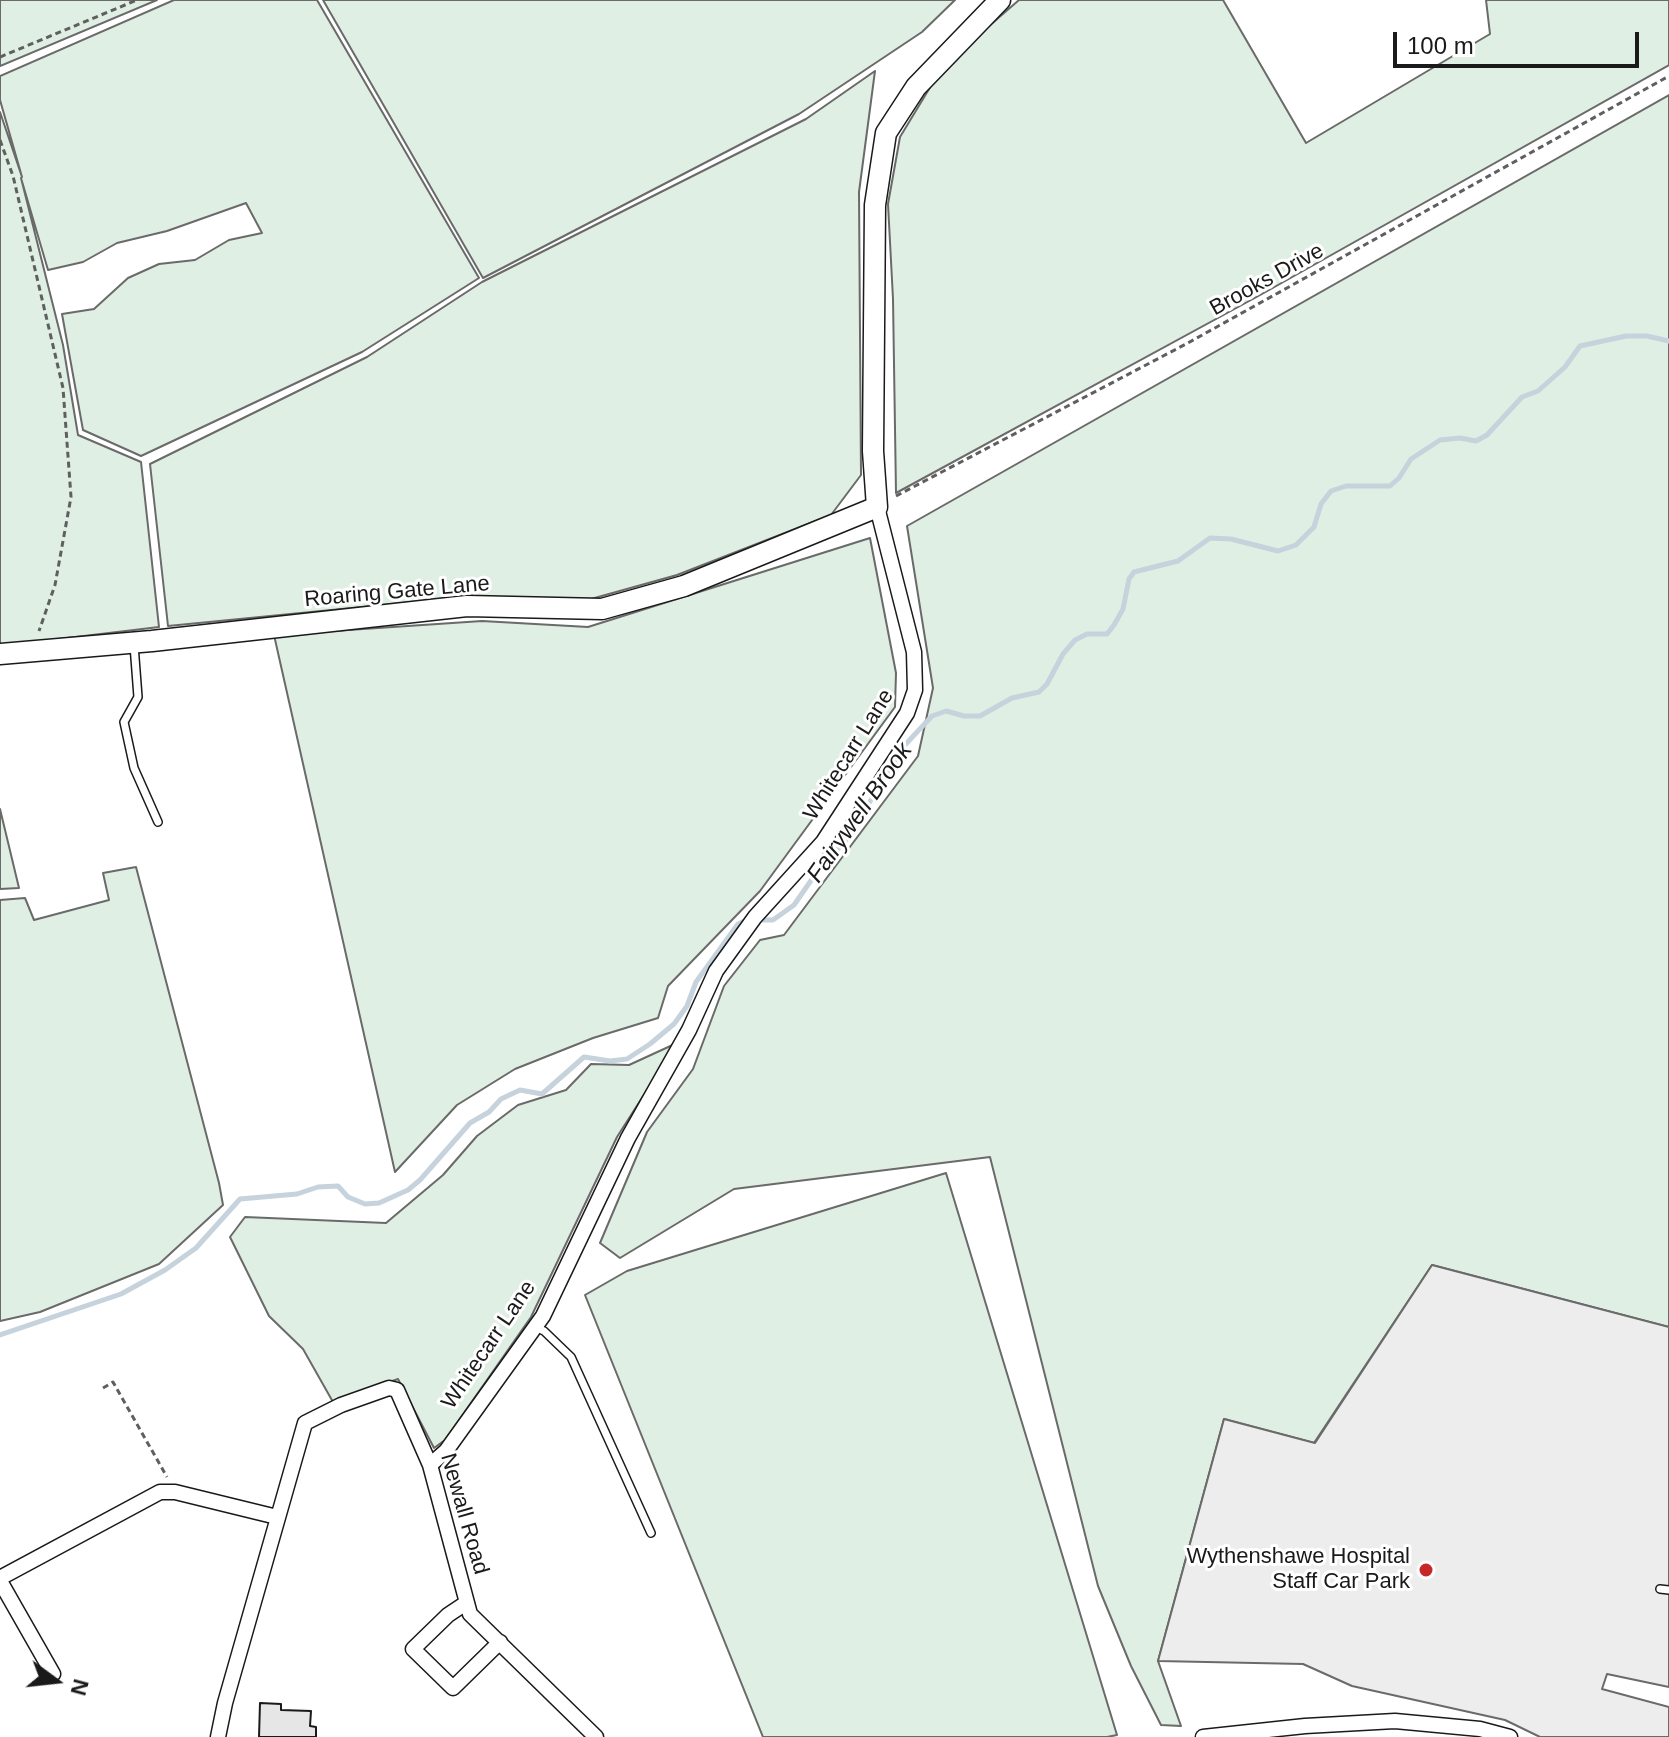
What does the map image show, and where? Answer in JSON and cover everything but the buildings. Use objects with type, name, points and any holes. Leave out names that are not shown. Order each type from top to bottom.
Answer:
[{"type":"street","name":"Whitecarr Lane","points":[[430,1465],[446,1451],[543,1316],[628,1138],[689,1030],[716,971],[755,917],[823,842],[907,713],[915,690],[914,652],[877,507],[873,451],[875,205],[886,133],[916,87],[1000,0]]},
{"type":"street","name":"Roaring Gate Lane","points":[[0,654],[134,643],[467,606],[602,609],[684,586],[877,507]]},
{"type":"street","name":"Newall Road","points":[[218,1737],[305,1423],[341,1405],[389,1388],[397,1390],[430,1465],[470,1614],[596,1737]]},
{"type":"street","points":[[53,1674],[0,1580],[160,1492],[175,1492],[277,1517]]},
{"type":"street","points":[[466,1603],[448,1615],[413,1649],[453,1688],[500,1642]]},
{"type":"street","points":[[1203,1737],[1306,1731],[1395,1721],[1480,1729],[1510,1737]]},
{"type":"lane","points":[[134,643],[138,697],[124,722],[134,768],[158,822]]},
{"type":"lane","points":[[535,1327],[544,1331],[571,1357],[651,1533]]},
{"type":"lane","points":[[1660,1589],[1669,1590]]},
{"type":"path","points":[[0,57],[137,0]]},
{"type":"path","name":"Brooks Drive","points":[[877,507],[1186,344],[1669,76]]},
{"type":"path","points":[[0,140],[13,176],[63,388],[71,497],[55,585],[31,652]]},
{"type":"path","points":[[103,1388],[113,1382],[175,1492]]},
{"type":"green space","points":[[0,0],[157,0],[0,66]]},
{"type":"green space","points":[[174,0],[317,0],[479,278],[362,352],[141,456],[83,430],[62,314],[94,309],[128,278],[159,264],[195,260],[229,240],[262,233],[246,203],[167,231],[117,243],[83,262],[48,270],[21,178],[63,345],[78,435],[141,462],[159,627],[0,646],[0,112],[22,177],[0,100],[0,76]]},
{"type":"green space","points":[[323,0],[955,0],[922,32],[799,114],[483,278]]},
{"type":"green space","points":[[1019,0],[1223,0],[1306,143],[1490,34],[1486,0],[1669,0],[1669,65],[1262,294],[896,493],[888,204],[900,137],[943,66]]},
{"type":"green space","points":[[875,71],[859,192],[861,475],[831,515],[677,575],[591,599],[464,597],[168,626],[150,464],[367,357],[482,282],[806,119]]},
{"type":"green space","points":[[1669,95],[1669,1327],[1432,1265],[1314,1443],[1224,1419],[1158,1661],[1181,1726],[1161,1725],[1131,1666],[1098,1586],[990,1157],[734,1189],[620,1258],[600,1243],[647,1132],[693,1069],[724,986],[760,940],[784,935],[918,756],[933,688],[907,526]]},
{"type":"green space","points":[[870,538],[896,673],[895,707],[760,891],[668,986],[658,1018],[593,1038],[515,1069],[457,1105],[395,1172],[274,635],[482,621],[588,627]]},
{"type":"green space","points":[[0,809],[19,888],[0,889]]},
{"type":"green space","points":[[136,867],[223,1205],[159,1264],[40,1312],[0,1321],[0,900],[25,898],[34,920],[109,900],[103,873]]},
{"type":"green space","points":[[677,1043],[617,1137],[531,1317],[445,1440],[434,1448],[398,1379],[333,1402],[303,1349],[269,1316],[230,1237],[245,1217],[386,1223],[443,1175],[477,1136],[518,1105],[566,1090],[591,1064],[629,1065]]},
{"type":"green space","points":[[946,1173],[1117,1735],[763,1737],[585,1295],[627,1271]]},
{"type":"shaded area","name":"Wythenshawe Hospital Staff Car Park","points":[[1432,1265],[1669,1327],[1669,1687],[1607,1674],[1602,1689],[1669,1707],[1669,1737],[1540,1737],[1505,1720],[1352,1686],[1303,1664],[1158,1661],[1224,1419],[1315,1443]]},
{"type":"waterway","name":"Fairywell Brook","points":[[757,920],[773,920],[794,905],[819,869],[847,839],[904,746],[932,716],[946,711],[980,716],[1012,698],[1039,692],[1075,640],[1087,634],[1107,634],[1123,609],[1129,579],[1134,572],[1178,561],[1210,538],[1231,539],[1278,551],[1296,545],[1314,527],[1321,504],[1331,491],[1346,486],[1390,486],[1411,459],[1440,440],[1460,438],[1476,441],[1487,435],[1522,397],[1538,391],[1565,367],[1580,346],[1626,336],[1647,336],[1669,341]]},
{"type":"waterway","name":"Fairywell Brook","points":[[0,1335],[121,1294],[165,1270],[196,1248],[240,1199],[297,1194],[318,1187],[338,1186],[348,1197],[365,1204],[379,1203],[408,1190],[470,1123],[489,1112],[501,1099],[520,1090],[542,1094],[584,1057],[610,1061],[627,1059],[650,1044],[674,1024],[687,1006],[696,982],[738,924],[747,920]]},
{"type":"place","name":"Wythenshawe Hospital Staff Car Park","points":[[1426,1570]]}]
